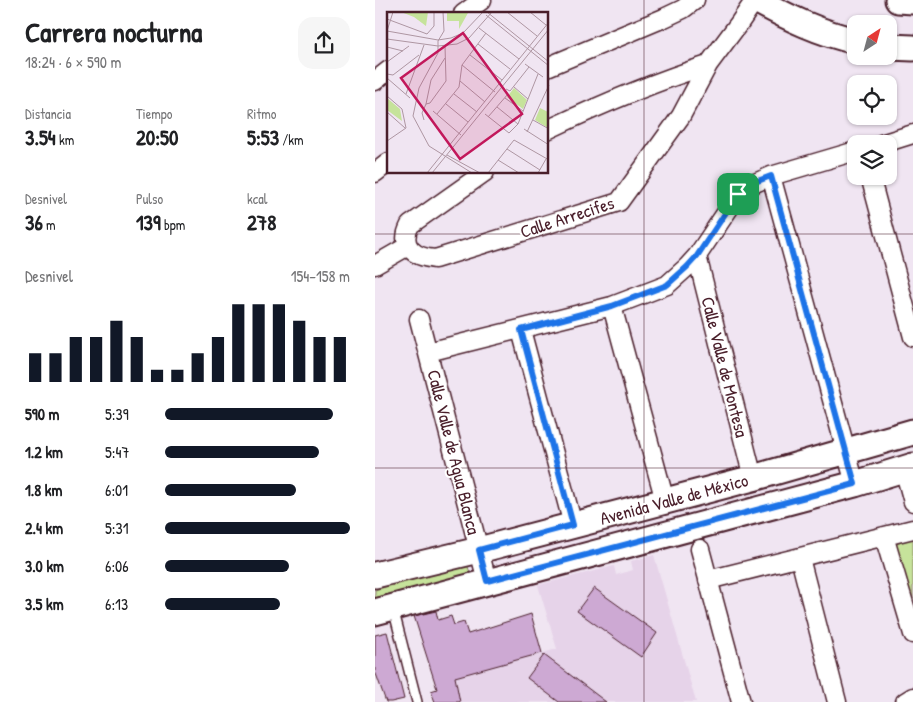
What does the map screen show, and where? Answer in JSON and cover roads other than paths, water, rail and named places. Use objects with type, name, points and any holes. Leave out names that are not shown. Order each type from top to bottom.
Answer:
[{"type":"street","points":[[466,12],[482,0]]},
{"type":"street","points":[[549,66],[664,18],[683,9],[695,0]]},
{"type":"street","points":[[756,0],[789,18],[831,35],[847,39]]},
{"type":"street","name":"Calle Arrecifes","points":[[408,246],[420,256],[435,258],[619,202],[681,116],[708,65],[756,0]]},
{"type":"street","points":[[899,0],[913,1]]},
{"type":"street","points":[[897,47],[913,48]]},
{"type":"street","points":[[549,129],[655,82],[708,65]]},
{"type":"street","points":[[375,81],[387,72]]},
{"type":"street","points":[[897,139],[913,134]]},
{"type":"street","points":[[428,352],[612,306],[667,285],[697,256],[738,194],[755,182],[771,176],[847,154]]},
{"type":"street","points":[[375,173],[387,164]]},
{"type":"street","points":[[375,265],[408,246],[406,236],[410,225],[482,174]]},
{"type":"street","points":[[771,176],[855,484]]},
{"type":"street","points":[[871,185],[913,337]]},
{"type":"street","name":"Calle Valle de Montesa","points":[[697,256],[753,478]]},
{"type":"street","points":[[612,306],[665,501]]},
{"type":"street","name":"Calle Valle de Agua Blanca","points":[[419,319],[487,581]]},
{"type":"street","points":[[521,330],[573,525]]},
{"type":"street","name":"Avenida Valle de México","points":[[375,575],[479,550],[753,478],[913,432]]},
{"type":"street","points":[[908,468],[913,502]]},
{"type":"street","name":"Avenida Valle de México","points":[[384,610],[855,484],[908,468]]},
{"type":"street","points":[[709,580],[913,530]]},
{"type":"street","points":[[884,536],[913,634]]},
{"type":"street","points":[[700,549],[741,702]]},
{"type":"street","points":[[799,558],[837,702]]},
{"type":"street","points":[[905,702],[913,697]]},
{"type":"lane","points":[[384,610],[417,702]]}]
